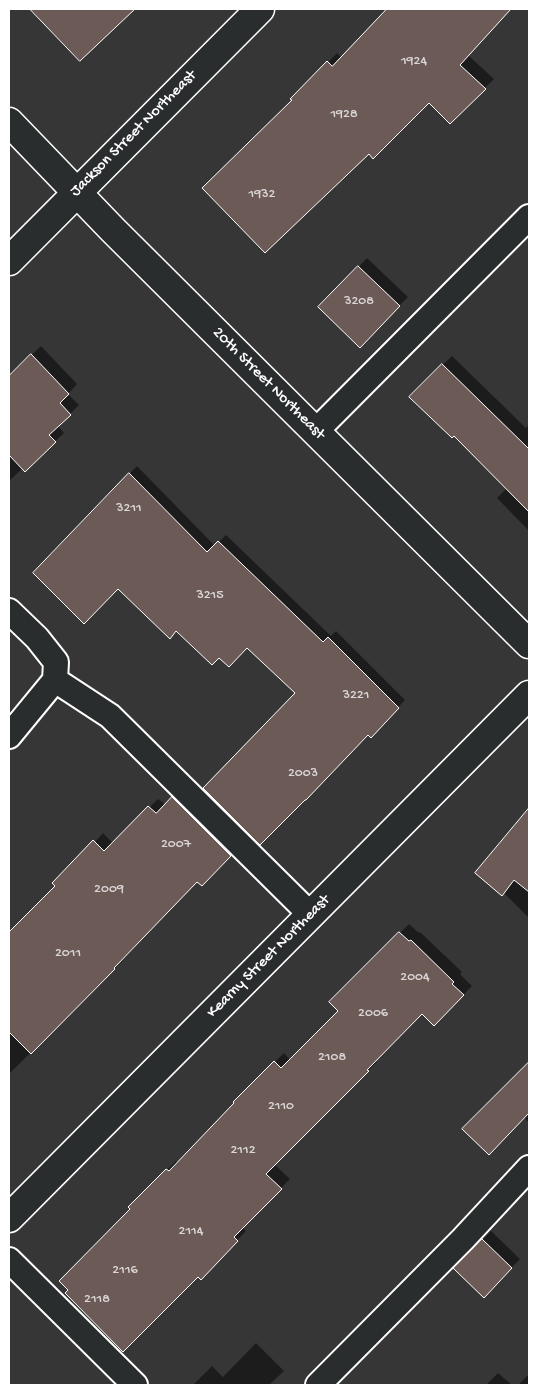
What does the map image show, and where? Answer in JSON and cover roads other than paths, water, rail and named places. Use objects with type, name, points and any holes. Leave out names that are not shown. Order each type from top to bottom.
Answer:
[{"type":"street","name":"Jackson Street Northeast","points":[[9,261],[76,191],[260,9]]},
{"type":"street","name":"20th Street Northeast","points":[[9,122],[113,230],[529,644]]},
{"type":"street","name":"Kearny Street Northeast","points":[[9,1218],[529,695]]},
{"type":"lane","points":[[315,432],[529,217]]},
{"type":"lane","points":[[9,611],[37,638],[56,662],[55,680],[9,736]]},
{"type":"lane","points":[[55,680],[110,716],[311,915]]},
{"type":"lane","points":[[318,1385],[463,1239],[529,1168]]},
{"type":"lane","points":[[9,1260],[135,1385]]}]
